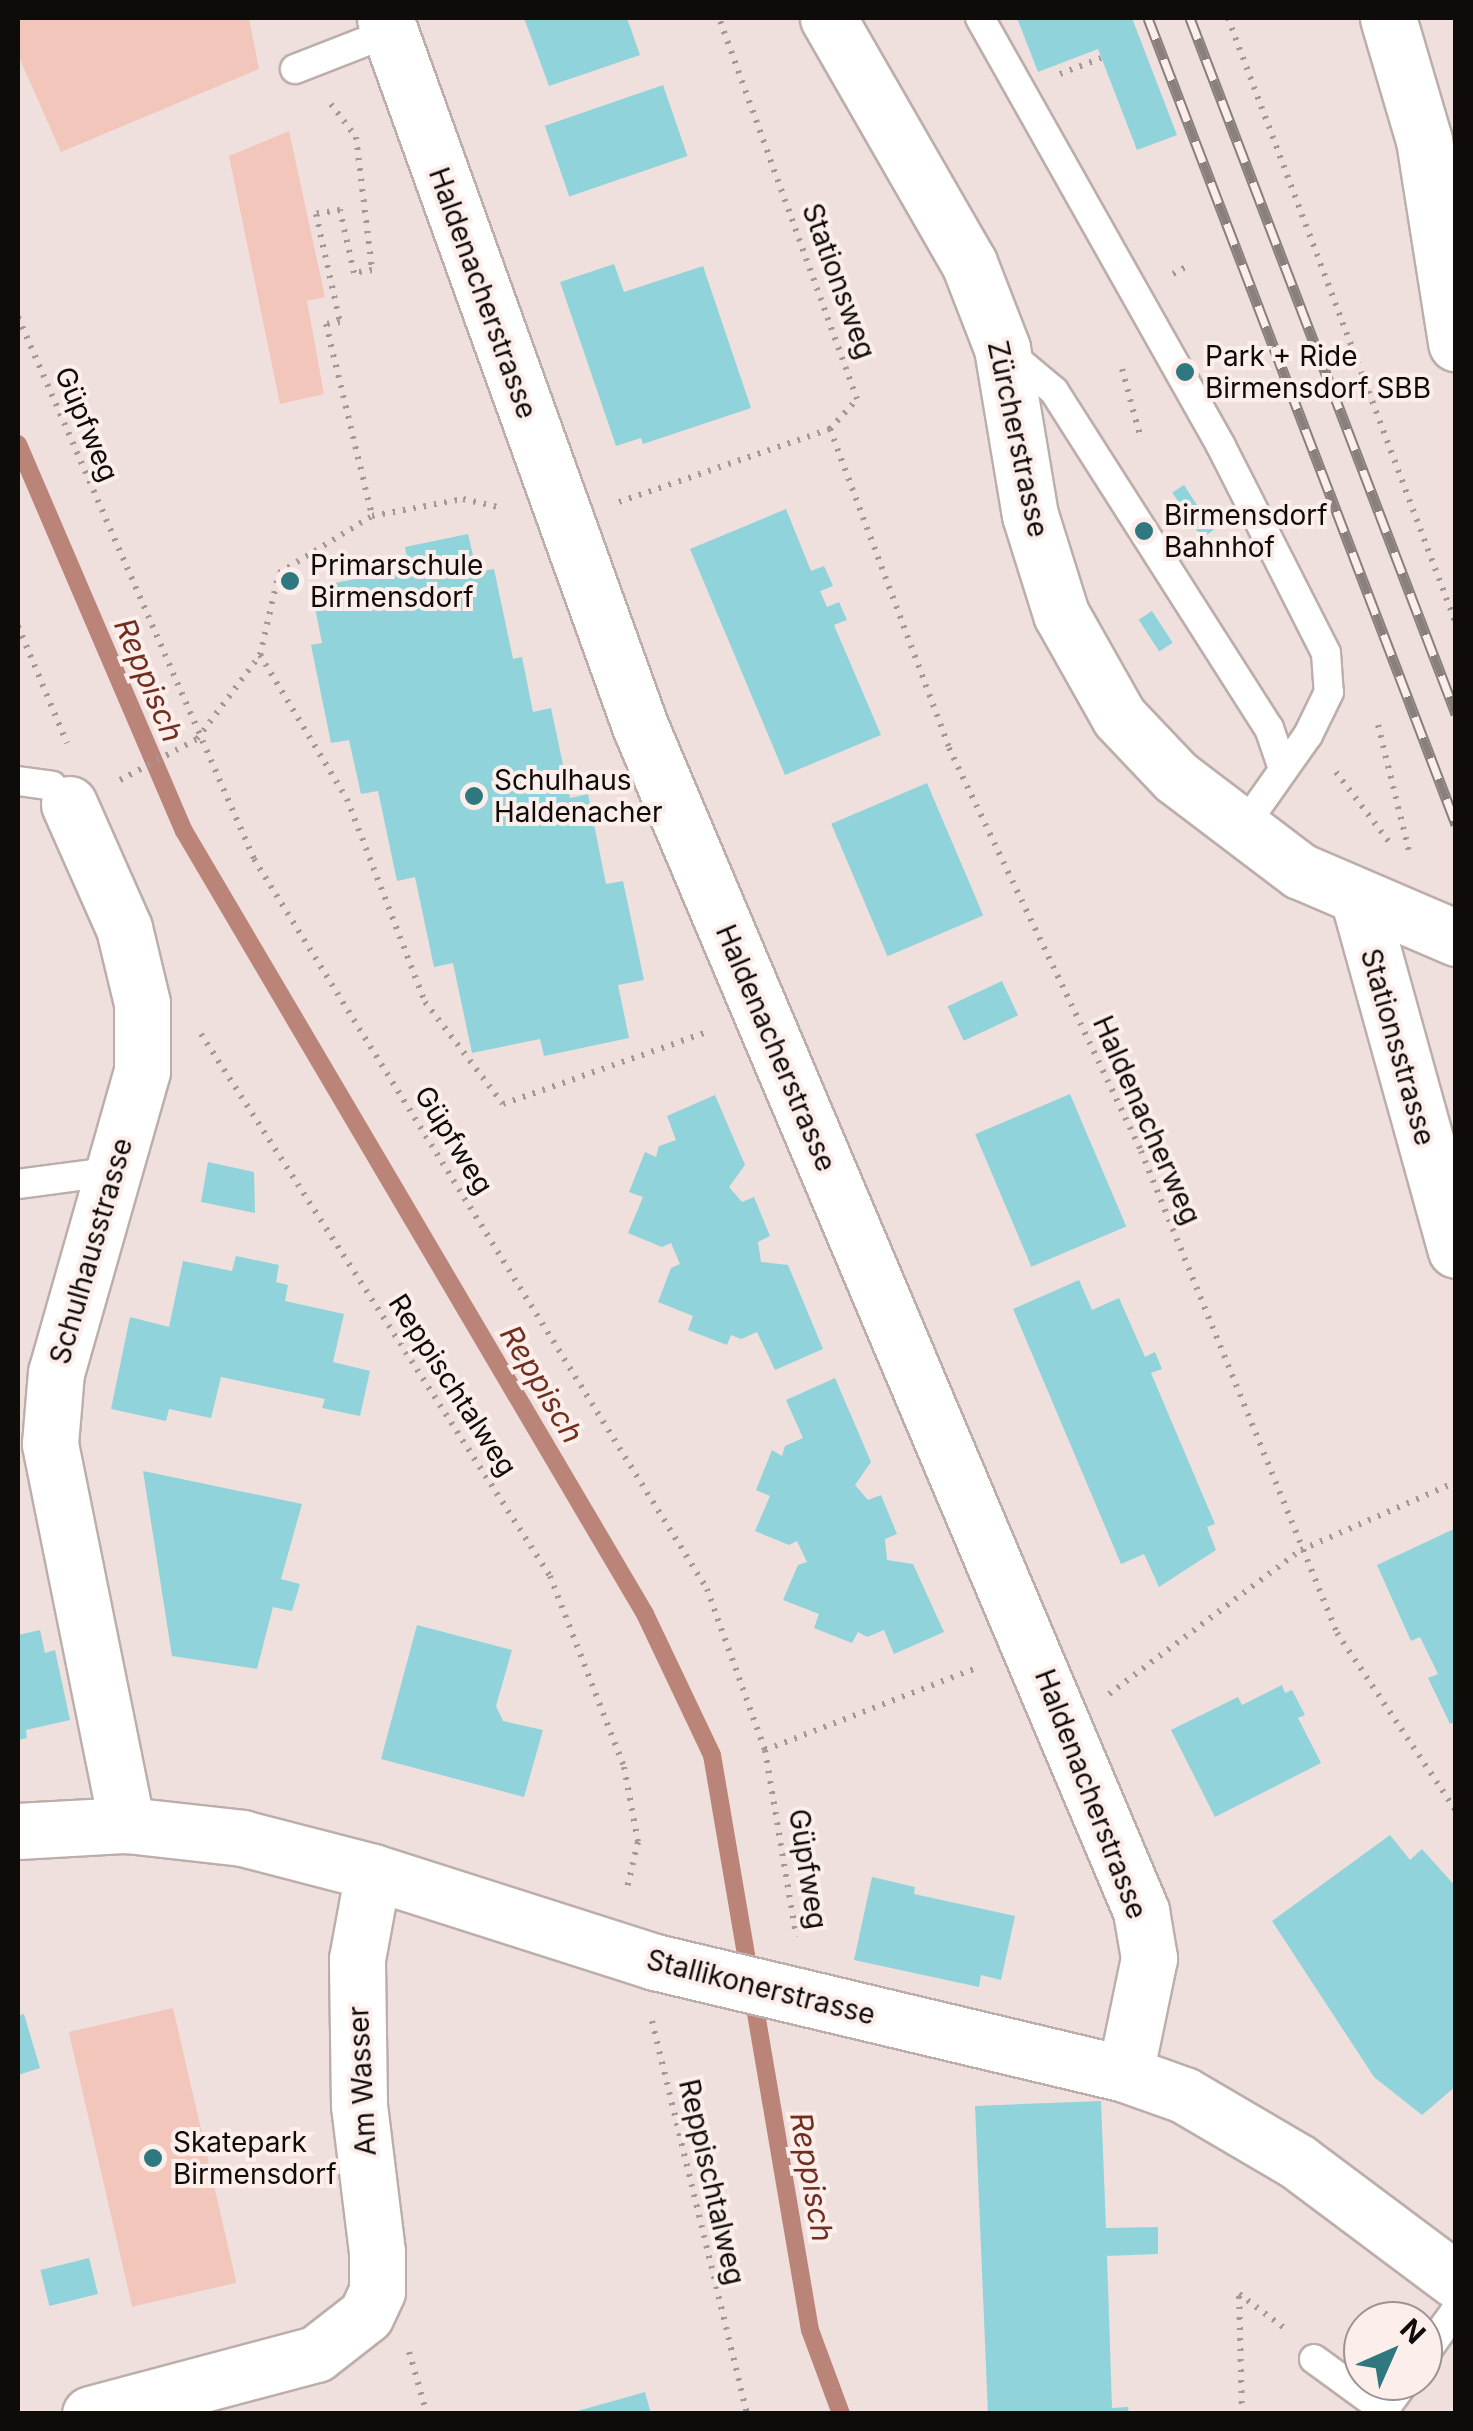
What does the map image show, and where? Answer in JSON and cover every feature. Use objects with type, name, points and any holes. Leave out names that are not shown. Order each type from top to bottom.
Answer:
[{"type":"street","name":"Zürcherstrasse","points":[[828,18],[969,263],[1002,348],[1030,516],[1061,614],[1119,717],[1241,830],[1359,901],[1456,938]]},
{"type":"street","points":[[1388,18],[1424,140],[1456,343]]},
{"type":"street","name":"Haldenacherstrasse","points":[[388,25],[633,707],[1140,1910],[1148,1958],[1125,2074]]},
{"type":"street","name":"Schulhausstrasse","points":[[90,794],[142,1004],[142,1071],[56,1372],[50,1444],[127,1825]]},
{"type":"street","name":"Stationsstrasse","points":[[1359,901],[1394,1042],[1456,1250]]},
{"type":"street","name":"Stallikonerstrasse","points":[[18,1830],[127,1825],[242,1838],[374,1872],[653,1988],[786,1994],[1125,2074],[1184,2096],[1253,2134],[1456,2280]]},
{"type":"street","name":"Am Wasser","points":[[90,2414],[316,2354],[345,2336],[377,2291],[358,2105],[358,1958],[374,1872]]},
{"type":"lane","points":[[980,18],[1221,446],[1326,653],[1329,692],[1308,735],[1282,765],[1241,830]]},
{"type":"lane","points":[[304,66],[388,25]]},
{"type":"lane","points":[[1002,348],[1054,390],[1269,728],[1282,765]]},
{"type":"lane","points":[[18,780],[90,794]]},
{"type":"lane","points":[[18,1184],[115,1171]]},
{"type":"lane","points":[[1314,2359],[1343,2380]]},
{"type":"lane","points":[[1372,2401],[1384,2410],[1391,2401]]},
{"type":"path","name":"Stationsweg","points":[[719,18],[857,398],[830,430]]},
{"type":"path","points":[[1228,18],[1456,624]]},
{"type":"path","points":[[304,66],[356,137],[372,270],[354,273],[340,210],[316,214],[340,322],[326,324],[372,516]]},
{"type":"path","points":[[1170,275],[1189,264]]},
{"type":"path","name":"Güpfweg","points":[[18,317],[197,739],[295,929],[707,1589],[766,1750],[800,1964],[786,1994]]},
{"type":"path","points":[[1122,368],[1137,426]]},
{"type":"path","points":[[607,506],[830,430]]},
{"type":"path","name":"Haldenacherweg","points":[[830,430],[948,748],[1140,1152],[1337,1632],[1456,1811]]},
{"type":"path","points":[[18,626],[90,794],[179,753],[197,739],[260,655],[279,573],[372,516],[463,499]]},
{"type":"path","points":[[260,655],[347,799],[425,1002],[503,1104],[760,1014]]},
{"type":"path","points":[[1378,726],[1415,876]]},
{"type":"path","points":[[1308,735],[1403,860]]},
{"type":"path","name":"Reppischtalweg","points":[[197,1027],[550,1576],[624,1768],[638,1842],[622,1909]]},
{"type":"path","points":[[1301,1550],[1456,1482]]},
{"type":"path","name":"Reppischtalweg","points":[[653,1988],[747,2414]]},
{"type":"path","points":[[1242,2414],[1240,2294],[1303,2342],[1314,2359]]},
{"type":"shaded area","points":[[18,18],[249,18],[259,69],[61,152],[18,55]]},
{"type":"shaded area","points":[[289,131],[325,297],[307,301],[324,394],[280,404],[229,156]]},
{"type":"shaded area","name":"Skatepark Birmensdorf","points":[[173,2008],[236,2283],[132,2307],[69,2032]]},
{"type":"building","points":[[524,18],[627,18],[640,55],[549,86]]},
{"type":"building","points":[[1017,18],[1132,18],[1177,135],[1137,150],[1098,49],[1038,72]]},
{"type":"building","points":[[663,85],[687,156],[569,197],[545,126]]},
{"type":"building","points":[[614,264],[624,292],[703,266],[751,408],[643,444],[641,438],[616,446],[560,282]]},
{"type":"building","points":[[1184,485],[1213,530],[1202,538],[1172,493]]},
{"type":"building","points":[[786,509],[811,571],[824,566],[833,586],[820,591],[827,607],[839,602],[847,620],[834,625],[881,735],[785,775],[690,549]]},
{"type":"building","name":"Schulhaus Haldenacher","points":[[468,534],[477,572],[494,569],[513,659],[522,657],[533,712],[551,708],[570,798],[588,794],[606,884],[623,881],[644,980],[618,985],[629,1038],[544,1056],[540,1039],[472,1053],[453,963],[434,967],[415,877],[397,881],[378,791],[361,794],[349,740],[331,743],[311,645],[322,643],[311,588],[409,568],[405,547]]},
{"type":"building","points":[[1152,611],[1173,643],[1159,652],[1139,620]]},
{"type":"building","points":[[927,783],[983,916],[888,956],[831,824]]},
{"type":"building","points":[[1002,981],[1018,1015],[964,1041],[948,1006]]},
{"type":"building","points":[[1070,1094],[1126,1227],[1031,1267],[975,1134]]},
{"type":"building","points":[[715,1095],[745,1165],[729,1187],[742,1202],[754,1197],[770,1236],[758,1242],[761,1262],[788,1265],[823,1349],[775,1370],[757,1332],[741,1339],[731,1335],[727,1345],[688,1330],[693,1316],[658,1302],[671,1268],[680,1264],[671,1243],[662,1247],[628,1233],[643,1197],[629,1192],[645,1152],[656,1157],[659,1146],[676,1140],[667,1116]]},
{"type":"building","points":[[208,1162],[254,1172],[255,1213],[201,1202]]},
{"type":"building","points":[[236,1256],[279,1265],[276,1282],[288,1285],[285,1301],[344,1314],[333,1362],[370,1371],[360,1416],[322,1408],[325,1399],[221,1377],[211,1418],[169,1409],[166,1421],[111,1409],[130,1317],[169,1327],[183,1261],[232,1271]]},
{"type":"building","points":[[1079,1280],[1092,1310],[1119,1298],[1145,1357],[1155,1352],[1162,1369],[1151,1373],[1215,1524],[1207,1527],[1216,1550],[1159,1587],[1144,1554],[1121,1564],[1013,1309]]},
{"type":"building","points":[[835,1378],[871,1462],[855,1485],[868,1500],[881,1495],[897,1534],[885,1539],[887,1560],[913,1564],[944,1632],[894,1654],[884,1630],[867,1637],[858,1632],[852,1643],[814,1628],[819,1614],[783,1600],[798,1565],[807,1562],[797,1541],[789,1545],[755,1531],[770,1496],[756,1490],[772,1450],[782,1456],[785,1446],[803,1438],[786,1400]]},
{"type":"building","points":[[143,1471],[302,1504],[281,1579],[300,1584],[292,1611],[273,1607],[257,1669],[172,1656]]},
{"type":"building","points":[[1456,1528],[1456,1721],[1450,1724],[1428,1678],[1438,1674],[1420,1637],[1411,1641],[1377,1565]]},
{"type":"building","points":[[417,1625],[512,1650],[496,1706],[503,1721],[543,1730],[524,1797],[381,1759]]},
{"type":"building","points":[[40,1630],[45,1653],[55,1650],[70,1720],[26,1730],[27,1738],[18,1740],[18,1635]]},
{"type":"building","points":[[1282,1685],[1285,1693],[1292,1690],[1305,1715],[1298,1718],[1321,1763],[1215,1817],[1171,1730],[1238,1697],[1242,1705]]},
{"type":"building","points":[[1390,1835],[1410,1860],[1422,1849],[1456,1887],[1456,2086],[1422,2115],[1374,2077],[1272,1921]]},
{"type":"building","points":[[872,1877],[915,1887],[914,1894],[1015,1916],[1001,1980],[981,1975],[979,1987],[854,1960]]},
{"type":"building","points":[[24,2014],[40,2068],[18,2075],[18,2016]]},
{"type":"building","points":[[1101,2101],[1106,2228],[1158,2227],[1158,2254],[1107,2256],[1112,2408],[1128,2407],[1129,2414],[988,2414],[975,2106]]},
{"type":"building","points":[[89,2258],[98,2294],[49,2306],[40,2270]]},
{"type":"building","points":[[645,2392],[651,2414],[574,2414],[574,2412]]},
{"type":"waterway","name":"Reppisch","points":[[18,444],[184,831],[645,1614],[712,1755],[810,2330],[841,2414]]},
{"type":"railway","points":[[1148,18],[1456,824]]},
{"type":"railway","points":[[1190,18],[1456,714]]},
{"type":"place","name":"Park + Ride Birmensdorf SBB","points":[[1185,372]]},
{"type":"place","name":"Birmensdorf Bahnhof","points":[[1144,531]]},
{"type":"place","name":"Primarschule Birmensdorf","points":[[290,581]]},
{"type":"place","name":"Schulhaus Haldenacher","points":[[474,796]]},
{"type":"place","name":"Skatepark Birmensdorf","points":[[153,2158]]}]
